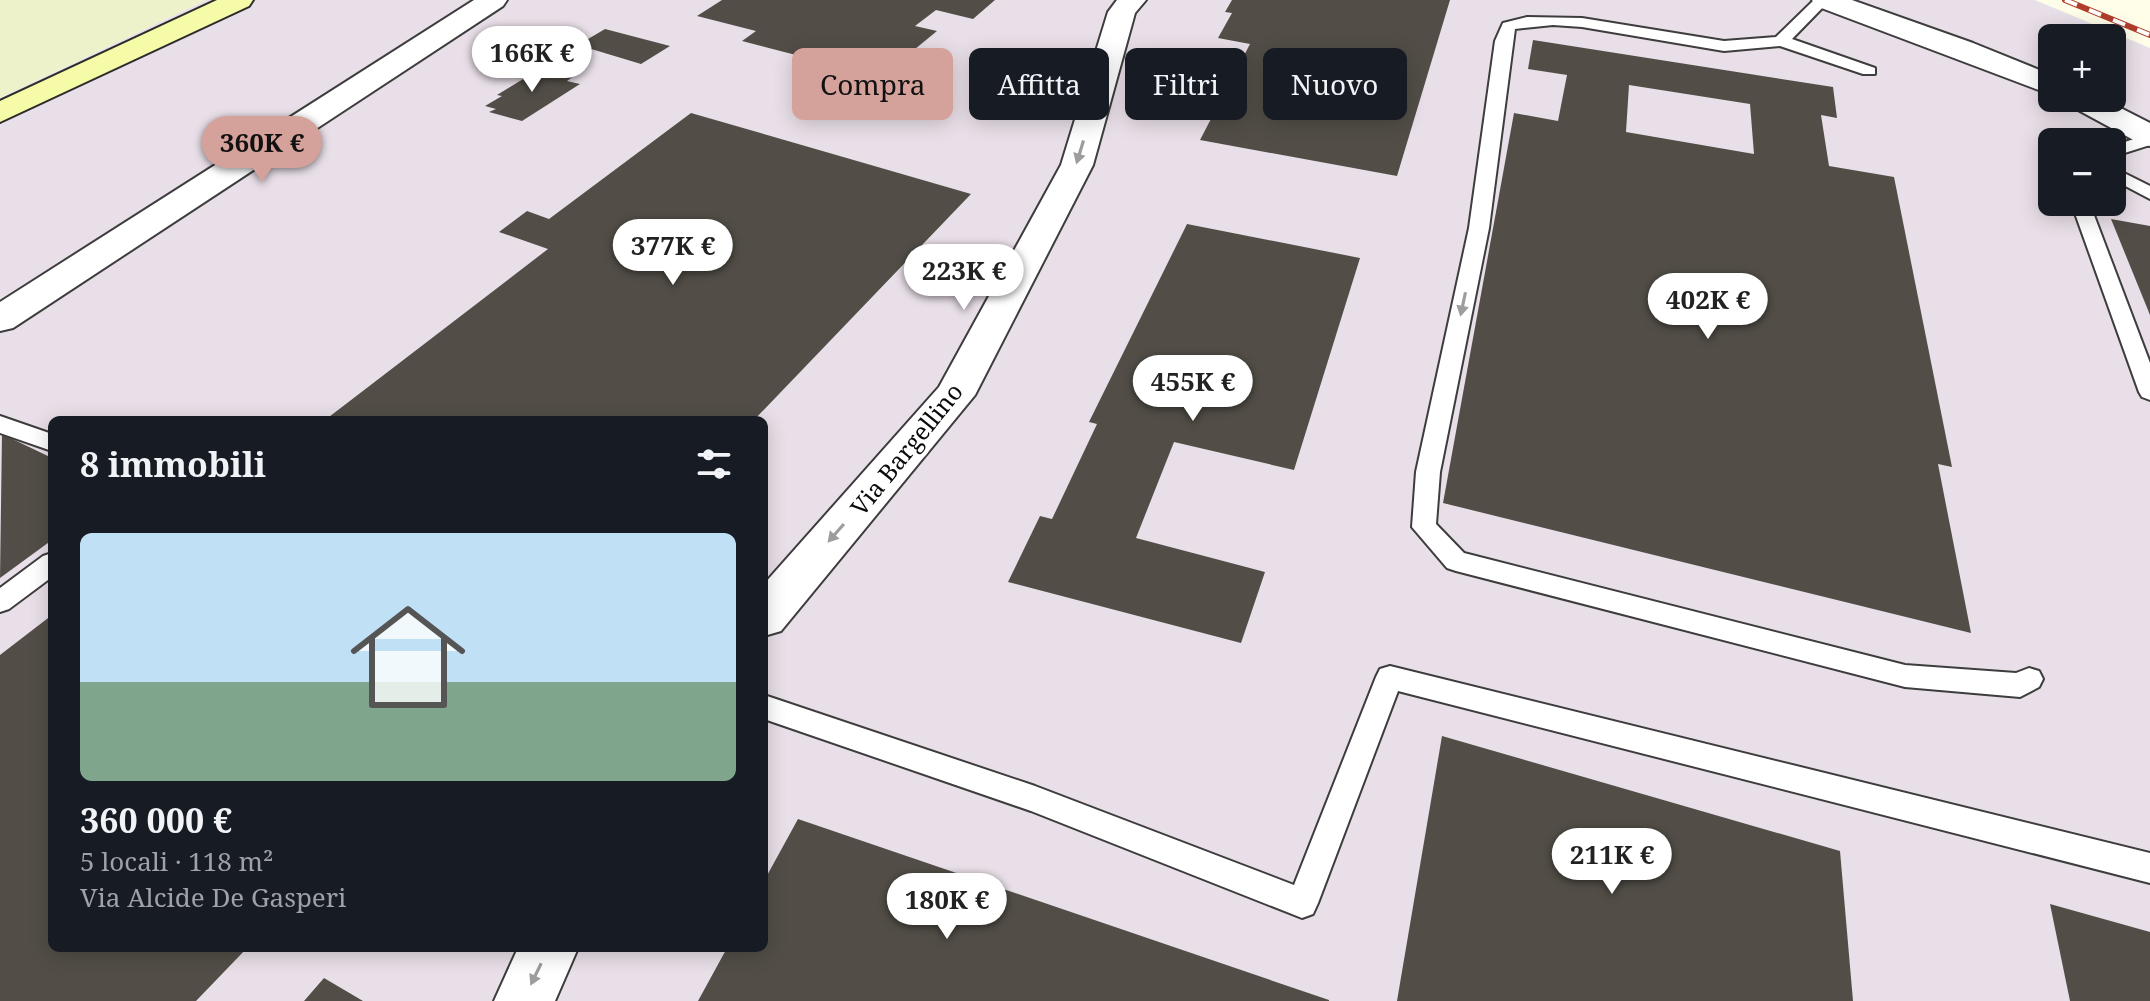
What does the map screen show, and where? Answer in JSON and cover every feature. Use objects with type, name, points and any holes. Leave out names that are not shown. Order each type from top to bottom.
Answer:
[{"type":"main road","points":[[0,113],[239,0]]},
{"type":"street","points":[[0,319],[493,0]]},
{"type":"street","name":"Via Bargellino","points":[[768,612],[955,395],[1077,165],[1122,12],[1132,0]]},
{"type":"street","points":[[1824,0],[1963,49],[2038,80]]},
{"type":"street","points":[[2104,112],[2150,137]]},
{"type":"street","points":[[524,1001],[547,952]]},
{"type":"lane","points":[[1781,41],[1824,0]]},
{"type":"lane","points":[[1869,71],[1781,41],[1724,46],[1555,20],[1523,20],[1508,26],[1503,41],[1479,228],[1428,472],[1424,527],[1456,561],[1905,676],[2020,685],[2029,679]]},
{"type":"lane","points":[[2126,146],[2150,137]]},
{"type":"lane","points":[[2126,180],[2150,193]]},
{"type":"lane","points":[[2085,216],[2150,392]]},
{"type":"lane","points":[[0,424],[48,442]]},
{"type":"lane","points":[[0,602],[48,566]]},
{"type":"lane","points":[[768,708],[1035,799],[1302,903],[1390,677],[2150,868]]},
{"type":"shaded area","points":[[206,0],[2035,0],[2092,24],[2038,24],[2038,112],[2126,112],[2126,38],[2150,48],[2150,1001],[0,1001],[0,98]]},
{"type":"green space","points":[[0,0],[206,0],[0,98]]},
{"type":"building","points":[[722,0],[995,0],[973,19],[936,10],[915,26],[937,31],[916,48],[792,48],[792,54],[742,41],[756,31],[697,16]]},
{"type":"building","points":[[1232,0],[1450,0],[1397,176],[1200,140],[1210,120],[1247,120],[1247,50],[1250,44],[1218,38],[1232,13],[1225,12]]},
{"type":"building","points":[[605,29],[670,46],[641,64],[578,45]]},
{"type":"building","points":[[1533,40],[1833,87],[1837,118],[1821,115],[1829,166],[1894,177],[1952,467],[1938,464],[1971,633],[1443,503],[1514,113],[1558,121],[1567,75],[1528,69]],"holes":[[[1629,85],[1750,104],[1754,154],[1626,132]]]},
{"type":"building","points":[[543,67],[574,76],[567,81],[580,84],[522,121],[489,112],[496,109],[485,106],[502,96],[497,95]]},
{"type":"building","points":[[691,113],[971,194],[758,416],[330,416],[548,249],[499,232],[527,211],[549,219]]},
{"type":"building","points":[[2111,219],[2150,226],[2150,315]]},
{"type":"building","points":[[1187,224],[1360,258],[1294,470],[1174,442],[1136,538],[1265,572],[1241,643],[1008,582],[1040,516],[1052,519],[1097,424],[1089,422]]},
{"type":"building","points":[[2,434],[48,456],[48,543],[0,578]]},
{"type":"building","points":[[48,618],[48,952],[243,952],[196,1001],[0,1001],[0,655]]},
{"type":"building","points":[[1442,736],[1840,851],[1853,1001],[1397,1001]]},
{"type":"building","points":[[798,819],[1329,1001],[698,1001],[725,952],[768,952],[768,874]]},
{"type":"building","points":[[2050,904],[2150,932],[2150,1001],[2070,1001]]},
{"type":"building","points":[[324,978],[363,1001],[304,1001]]},
{"type":"railway","points":[[2065,0],[2150,35]]}]
